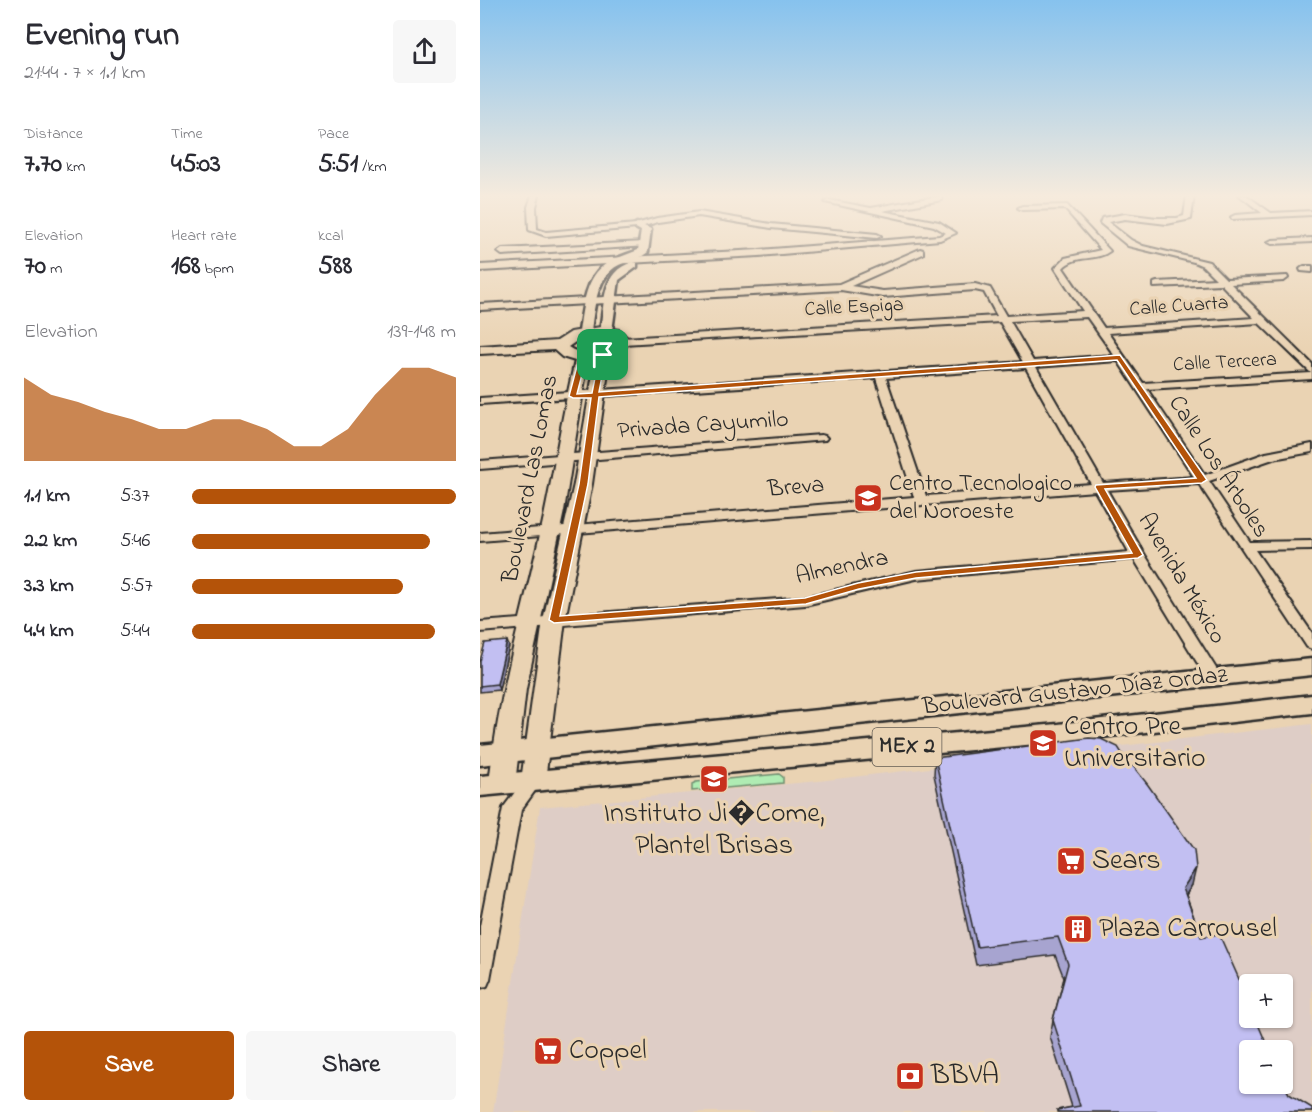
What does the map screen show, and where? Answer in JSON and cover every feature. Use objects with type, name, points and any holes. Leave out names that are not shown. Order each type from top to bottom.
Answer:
[{"type":"main road","points":[[480,350],[561,345],[574,335],[585,332],[606,331],[621,337],[623,341],[613,351],[603,355],[582,357],[565,353],[561,345]]},
{"type":"main road","name":"Boulevard Las Lomas","points":[[533,781],[554,620],[583,484],[603,355]]},
{"type":"main road","name":"Boulevard Las Lomas","points":[[498,793],[492,754],[550,531],[582,357]]},
{"type":"main road","name":"Boulevard Gustavo Díaz Ordaz","points":[[492,754],[1312,667]]},
{"type":"main road","name":"Boulevard Gustavo Díaz Ordaz","points":[[498,793],[533,781],[1058,733],[1312,704]]},
{"type":"street","points":[[502,252],[568,247]]},
{"type":"street","points":[[585,332],[590,301],[605,269],[644,252],[644,247]]},
{"type":"street","points":[[651,258],[652,247]]},
{"type":"street","points":[[480,268],[759,253],[830,247]]},
{"type":"street","name":"Calle Los Árboles","points":[[1102,247],[1106,251],[1101,254],[1067,260],[1059,268],[1087,314],[1140,386],[1312,644]]},
{"type":"street","points":[[1141,247],[1193,258],[1206,264],[1312,370]]},
{"type":"street","points":[[480,307],[841,287],[920,252]]},
{"type":"street","points":[[606,331],[616,275],[651,258]]},
{"type":"street","points":[[588,262],[605,269]]},
{"type":"street","points":[[1157,285],[1284,278]]},
{"type":"street","name":"Avenida México","points":[[841,287],[883,294],[982,288],[987,290],[1138,555],[1214,678]]},
{"type":"street","name":"Calle Espiga","points":[[623,341],[1087,314]]},
{"type":"street","name":"Calle Cuarta","points":[[1100,331],[1260,320]]},
{"type":"street","points":[[480,401],[880,376],[1120,358]]},
{"type":"street","points":[[880,376],[921,500]]},
{"type":"street","name":"Calle Tercera","points":[[1140,386],[1312,376]]},
{"type":"street","name":"Privada Cayumilo","points":[[480,465],[821,438]]},
{"type":"street","name":"Breva","points":[[480,537],[921,500],[1202,480],[1270,456],[1312,448]]},
{"type":"street","points":[[1245,546],[1312,545]]},
{"type":"street","name":"Almendra","points":[[480,627],[806,601],[858,586],[916,575],[1138,555]]},
{"type":"street","points":[[480,979],[498,793]]},
{"type":"shaded area","points":[[1312,724],[1312,1112],[493,1112],[540,807],[818,781]]},
{"type":"green space","points":[[779,774],[783,777],[783,783],[692,791],[692,784],[696,782]]},
{"type":"building","points":[[507,641],[497,684],[480,686],[480,661],[485,643]]},
{"type":"building","name":"Plaza Carrousel","points":[[1089,738],[1101,739],[1118,747],[1194,850],[1196,868],[1183,888],[1201,937],[1219,934],[1239,979],[1239,1028],[1260,1028],[1265,1040],[1239,1040],[1239,1094],[1289,1094],[1312,1108],[1312,1112],[1058,1112],[1057,1110],[1080,1106],[1053,1020],[1068,964],[1058,937],[977,947],[935,758]]},
{"type":"place","name":"Centro Tecnologico del Noroeste","points":[[868,498]]},
{"type":"place","name":"Centro Pre Universitario","points":[[1043,743]]},
{"type":"place","name":"Instituto Ji�Come, Plantel Brisas","points":[[714,779]]},
{"type":"place","name":"Sears","points":[[1071,861]]},
{"type":"place","name":"Plaza Carrousel","points":[[1078,929]]},
{"type":"place","name":"Coppel","points":[[548,1051]]},
{"type":"place","name":"BBVA","points":[[910,1076]]},
{"type":"route","points":[[603,355],[582,357],[573,396],[595,395],[880,376],[1120,358],[1202,480],[1100,487],[1138,555],[916,575],[858,586],[806,601],[554,620],[583,484],[595,395],[603,355]]}]
